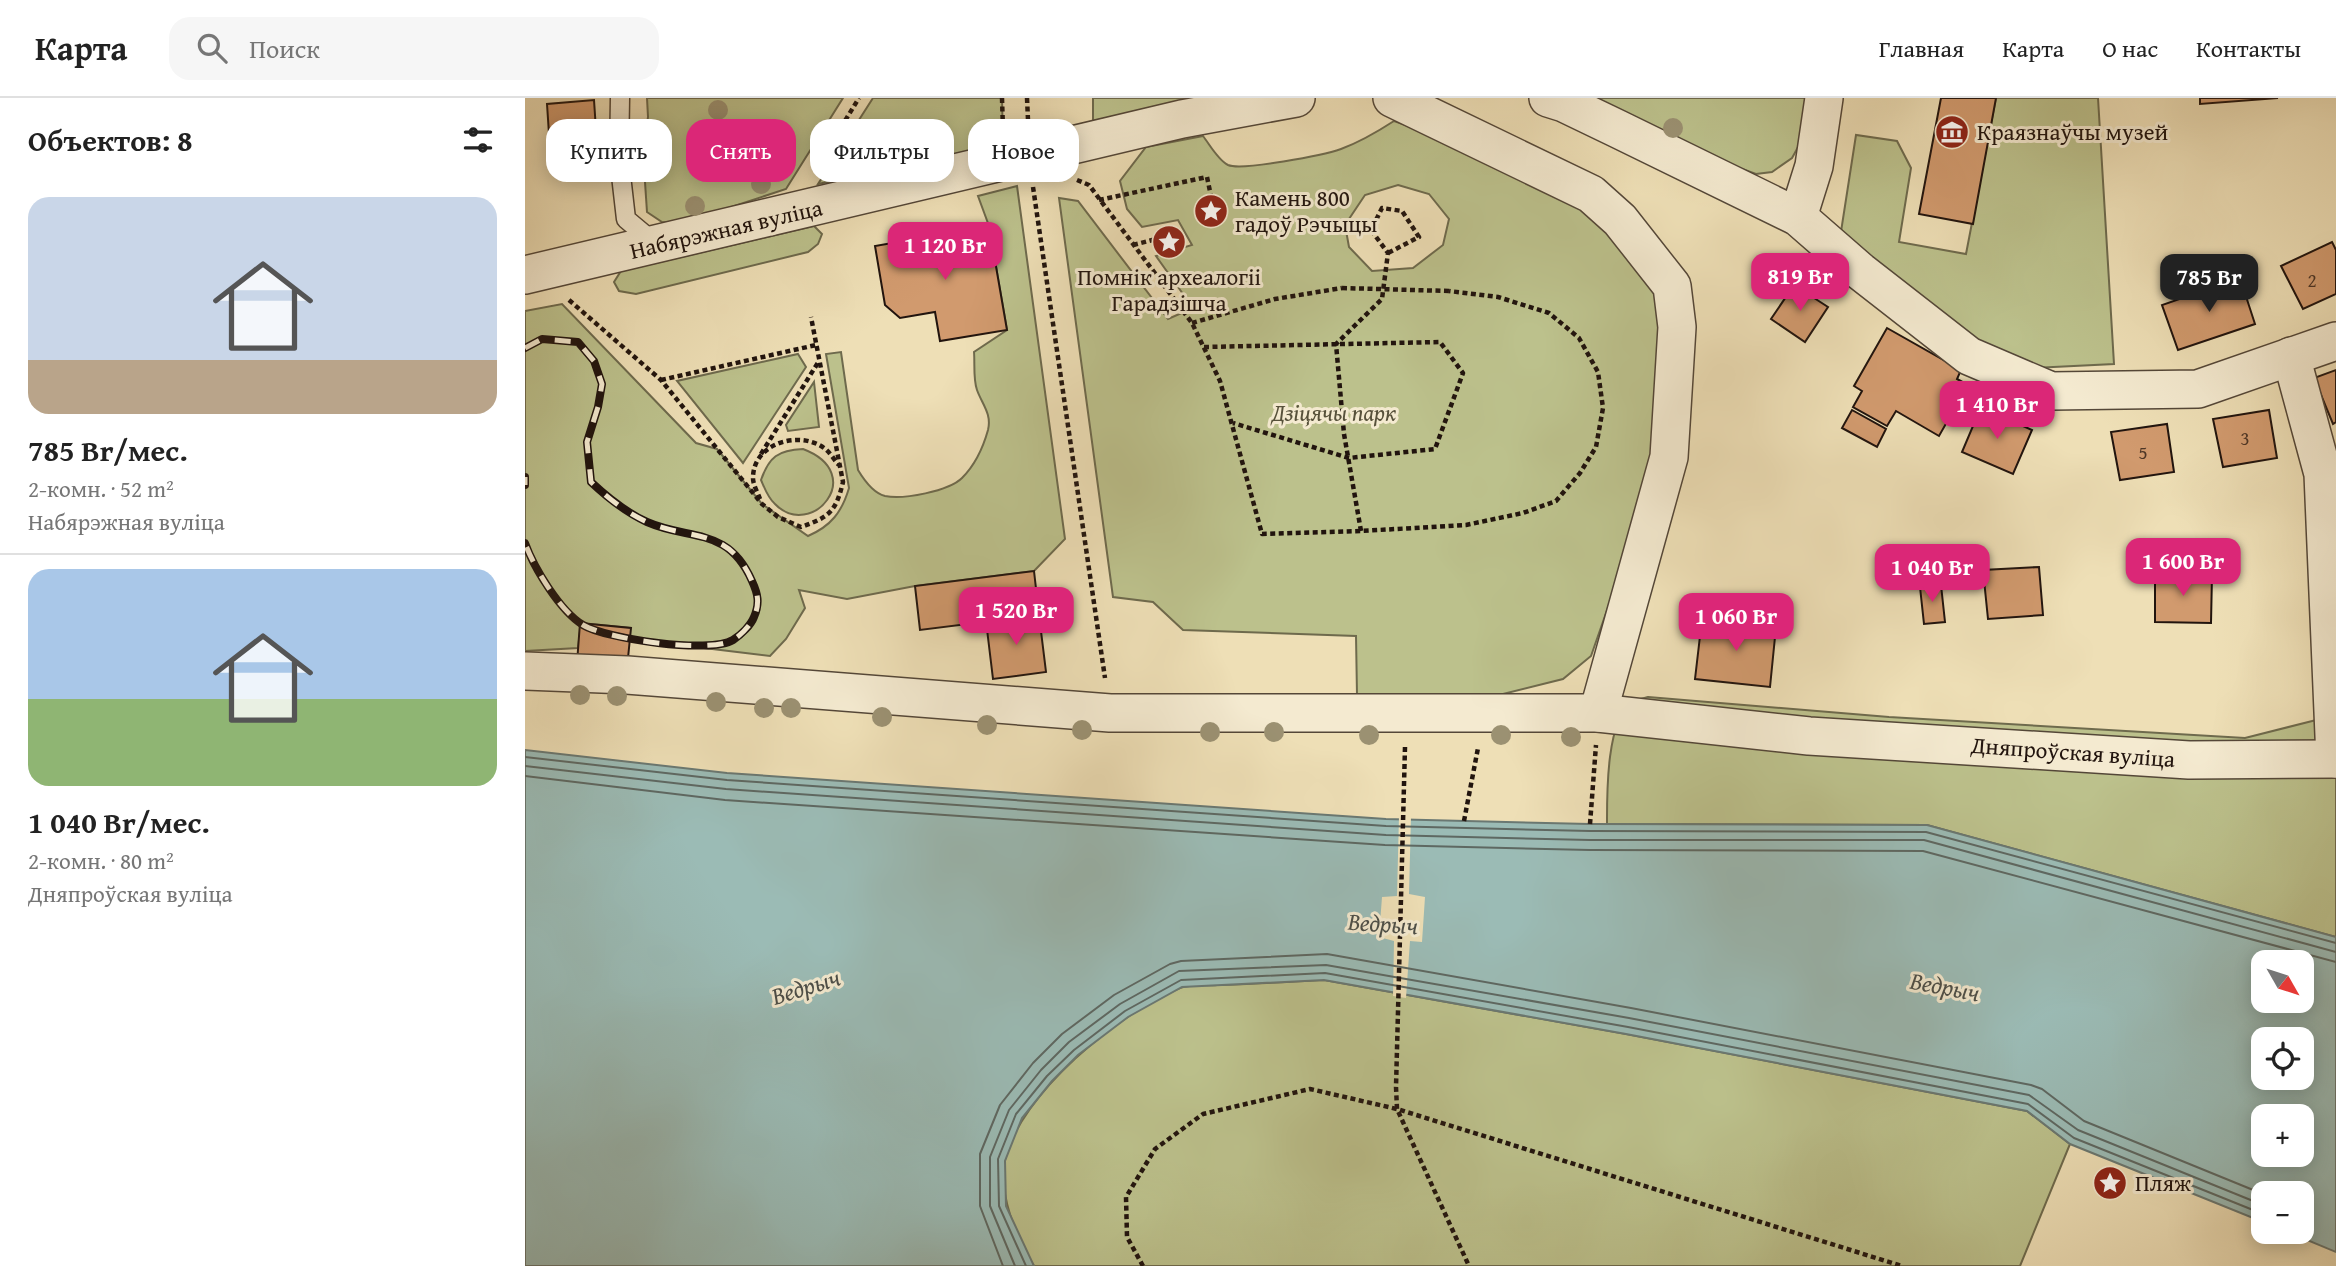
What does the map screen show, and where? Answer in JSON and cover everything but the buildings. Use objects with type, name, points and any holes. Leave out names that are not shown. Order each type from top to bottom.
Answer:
[{"type":"street","name":"Набярэжная вуліца","points":[[525,275],[1182,119],[1296,98]]},
{"type":"street","points":[[1392,98],[1591,194],[1620,220],[1672,286],[1677,327],[1669,457],[1598,713]]},
{"type":"street","points":[[1548,98],[1564,103],[1798,216],[1860,271],[1969,356],[2051,391],[2199,389],[2336,341]]},
{"type":"street","points":[[1798,216],[1814,166],[1824,98]]},
{"type":"street","points":[[2291,356],[2323,474],[2336,759]]},
{"type":"street","name":"Дняпроўская вуліца","points":[[525,671],[627,676],[1110,713],[1598,713],[1809,736],[2189,760],[2336,759]]},
{"type":"lane","points":[[620,98],[619,158],[627,219],[657,245]]},
{"type":"path","points":[[789,214],[859,98]]},
{"type":"path","points":[[1099,200],[1207,177],[1212,201]]},
{"type":"path","points":[[1079,181],[1089,185],[1192,323],[1220,381],[1262,534],[1466,525],[1523,513],[1556,501],[1580,473],[1596,447],[1603,408],[1598,372],[1579,338],[1549,313],[1498,297],[1449,291],[1342,288],[1275,299],[1192,323]]},
{"type":"path","points":[[1035,201],[1110,713]]},
{"type":"path","points":[[1336,344],[1382,299],[1388,253],[1371,230],[1382,208],[1402,211],[1419,237],[1388,253]]},
{"type":"path","points":[[1133,245],[1176,234]]},
{"type":"path","points":[[561,292],[661,380],[762,504],[778,517],[801,527],[827,517],[839,501],[843,482],[811,317]]},
{"type":"path","points":[[1204,347],[1440,342],[1462,373],[1435,449],[1349,458],[1232,423]]},
{"type":"path","points":[[1336,344],[1349,458],[1361,531]]},
{"type":"path","points":[[661,380],[816,345]]},
{"type":"path","points":[[762,504],[753,479],[757,461],[819,361]]},
{"type":"path","points":[[757,461],[774,444],[794,439],[811,442],[825,449],[839,466]]},
{"type":"path","points":[[1464,821],[1485,712]]},
{"type":"path","points":[[1590,824],[1598,713]]},
{"type":"path","points":[[1406,759],[1397,1109],[1469,1266]]},
{"type":"path","points":[[1143,1266],[1127,1237],[1126,1197],[1155,1149],[1203,1114],[1310,1089],[1397,1109],[1902,1266]]},
{"type":"green space","points":[[647,98],[843,98],[830,119],[810,119],[810,151],[796,173],[796,119],[686,119],[686,182],[790,182],[786,189],[679,224],[662,222],[647,212],[645,182],[672,182],[672,119],[648,117]]},
{"type":"green space","points":[[873,98],[1002,98],[1002,119],[968,119],[968,152],[954,155],[954,119],[860,119]]},
{"type":"green space","points":[[1093,98],[1203,98],[1093,121]]},
{"type":"green space","points":[[1593,98],[1811,98],[1802,140],[1792,158],[1772,172],[1756,174],[1676,145]]},
{"type":"green space","points":[[1996,98],[2098,98],[2114,364],[2033,368],[1982,348],[1840,238],[1856,135],[1897,141],[1911,168],[1899,242],[1966,254]]},
{"type":"green space","name":"Дзіцячы парк","points":[[1394,121],[1443,138],[1571,193],[1665,289],[1660,459],[1591,656],[1563,679],[1499,695],[1357,695],[1356,636],[1183,630],[1153,602],[1113,597],[1059,198],[1078,201],[1168,319],[1193,308],[1156,256],[1192,245],[1178,220],[1142,227],[1127,209],[1120,181],[1146,147],[1203,136],[1224,163],[1249,166],[1341,149]],"holes":[[[1398,185],[1429,194],[1449,219],[1443,245],[1413,268],[1372,271],[1349,247],[1345,225],[1365,195]]]},
{"type":"green space","points":[[1017,186],[1065,539],[1034,571],[915,586],[847,599],[799,590],[805,608],[786,639],[770,656],[630,639],[630,628],[581,623],[578,648],[525,651],[525,311],[562,304],[696,443],[717,449],[762,504],[808,536],[835,517],[849,488],[826,354],[841,352],[858,470],[877,492],[885,496],[903,497],[947,487],[962,478],[975,462],[989,424],[988,414],[976,386],[974,352],[1007,330],[989,226],[978,196]]},
{"type":"green space","points":[[814,226],[822,234],[818,244],[808,252],[636,294],[619,291],[614,282],[621,271]]},
{"type":"green space","points":[[798,354],[806,367],[743,463],[677,381]]},
{"type":"green space","points":[[814,382],[819,427],[788,431],[786,425]]},
{"type":"green space","points":[[803,449],[822,460],[832,473],[833,487],[827,500],[804,515],[789,513],[775,504],[761,480],[767,466],[776,456]]},
{"type":"green space","points":[[1648,697],[1889,717],[2245,738],[2336,715],[2336,937],[1927,825],[1607,824],[1610,759],[1617,725],[1623,711],[1632,702]]},
{"type":"green space","points":[[1324,980],[1626,1034],[2027,1111],[2070,1144],[2020,1266],[1034,1266],[1021,1242],[1006,1201],[1003,1173],[1005,1160],[1014,1135],[1030,1109],[1075,1059],[1129,1016],[1180,988]]},
{"type":"water","name":"Ведрыч","points":[[525,750],[727,773],[1386,819],[1590,824],[1927,825],[2336,937],[2336,1252],[2314,1243],[2314,1181],[2251,1181],[2251,1217],[2070,1144],[2027,1111],[1626,1034],[1324,980],[1182,987],[1128,1017],[1078,1055],[1052,1081],[1022,1118],[1005,1161],[1006,1206],[1034,1266],[525,1266]]},
{"type":"pier","points":[[1399,816],[1411,816],[1409,894],[1425,897],[1422,942],[1410,941],[1406,998],[1393,996],[1394,941],[1379,937],[1382,897],[1397,896]]},
{"type":"railway","points":[[525,348],[542,339],[578,342],[594,361],[602,384],[587,442],[591,482],[617,504],[647,522],[707,538],[732,551],[754,586],[756,612],[742,633],[721,644],[703,646],[658,643],[595,630],[583,625],[565,610],[541,576],[525,543]]},
{"type":"railway","points":[[525,477],[525,485]]},
{"type":"place","name":"Краязнаўчы музей","points":[[1952,132]]},
{"type":"place","name":"Камень 800 гадоў Рэчыцы","points":[[1211,211]]},
{"type":"place","name":"Помнік археалогіі Гарадзішча","points":[[1169,242]]},
{"type":"place","name":"Пляж","points":[[2110,1183]]}]
